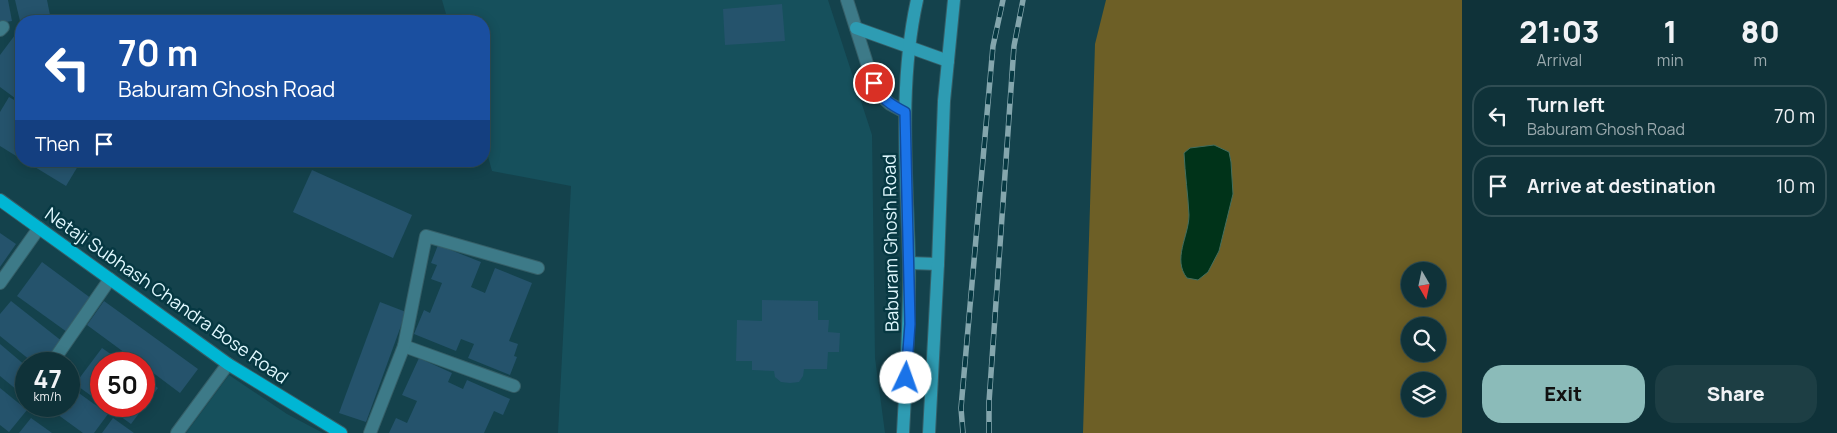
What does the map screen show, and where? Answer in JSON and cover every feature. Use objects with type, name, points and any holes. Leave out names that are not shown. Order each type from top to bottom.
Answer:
[{"type":"main road","name":"Baburam Ghosh Road","points":[[903,433],[910,324],[905,112],[912,22],[917,0]]},
{"type":"main road","points":[[930,433],[942,145],[954,0]]},
{"type":"main road","points":[[856,28],[948,61]]},
{"type":"main road","name":"Netaji Subhash Chandra Bose Road","points":[[0,200],[228,364],[341,433]]},
{"type":"main road","points":[[909,263],[938,264]]},
{"type":"street","points":[[847,0],[870,73],[878,92],[890,104],[905,112]]},
{"type":"street","points":[[0,283],[39,228]]},
{"type":"street","points":[[370,433],[404,346],[426,236],[538,268]]},
{"type":"street","points":[[59,352],[110,279]]},
{"type":"street","points":[[404,346],[514,386]]},
{"type":"street","points":[[177,433],[228,364]]},
{"type":"shaded area","points":[[442,0],[828,0],[872,135],[875,358],[885,433],[558,433],[571,186],[492,171],[490,164],[490,15],[446,15]]},
{"type":"shaded area","points":[[1106,0],[1462,0],[1462,433],[1083,433],[1095,44]]},
{"type":"shaded area","points":[[1214,145],[1229,152],[1233,194],[1219,251],[1208,272],[1198,280],[1187,278],[1181,263],[1182,247],[1189,215],[1184,153],[1190,148]]},
{"type":"shaded area","points":[[229,375],[287,414],[323,433],[186,433]]},
{"type":"building","points":[[0,0],[8,0],[12,21],[0,23]]},
{"type":"building","points":[[15,0],[47,0],[50,15],[19,15]]},
{"type":"building","points":[[782,4],[785,41],[725,45],[723,9]]},
{"type":"building","points":[[15,35],[15,98],[0,87],[0,55]]},
{"type":"building","points":[[9,97],[15,100],[15,155],[0,146],[0,112]]},
{"type":"building","points":[[35,167],[77,167],[66,186]]},
{"type":"building","points":[[312,170],[412,215],[393,258],[293,212]]},
{"type":"building","points":[[0,233],[16,244],[0,267]]},
{"type":"building","points":[[438,245],[481,262],[471,287],[485,293],[495,268],[532,283],[509,341],[518,344],[514,356],[517,357],[510,375],[468,358],[474,344],[461,339],[456,351],[414,334],[424,310],[430,313],[442,283],[431,279],[437,265],[431,263]]},
{"type":"building","points":[[42,262],[92,299],[67,332],[17,296]]},
{"type":"building","points":[[762,300],[818,301],[818,320],[829,320],[828,332],[840,333],[839,352],[828,352],[827,369],[804,369],[803,376],[799,382],[790,383],[781,382],[775,377],[774,371],[752,370],[752,361],[736,361],[737,320],[762,321]]},
{"type":"building","points":[[11,301],[63,342],[55,352],[20,352],[0,336],[0,314]]},
{"type":"building","points":[[104,301],[198,369],[180,393],[155,374],[155,352],[124,352],[87,325]]},
{"type":"building","points":[[380,302],[406,312],[366,422],[339,413]]},
{"type":"building","points":[[0,344],[15,357],[15,388],[0,376]]},
{"type":"building","points":[[102,348],[108,352],[99,352]]},
{"type":"building","points":[[419,358],[452,373],[448,382],[463,389],[467,380],[510,399],[503,415],[494,411],[484,433],[389,433],[396,418],[407,423],[417,401],[402,395]]},
{"type":"building","points":[[90,364],[90,395],[80,388],[80,377]]},
{"type":"building","points":[[0,388],[15,400],[15,417],[21,417],[9,432],[0,425]]},
{"type":"building","points":[[80,394],[90,401],[90,417],[106,417],[94,433],[83,433],[61,417],[80,417]]},
{"type":"building","points":[[121,417],[136,417],[131,424]]},
{"type":"building","points":[[31,418],[52,433],[19,433]]},
{"type":"building","points":[[113,418],[134,433],[102,433]]},
{"type":"railway","points":[[963,433],[961,408],[993,46],[1003,0]]},
{"type":"railway","points":[[989,433],[989,402],[1014,46],[1023,0]]},
{"type":"route","points":[[874,83],[878,92],[890,104],[905,112],[910,324],[906,378]]}]
